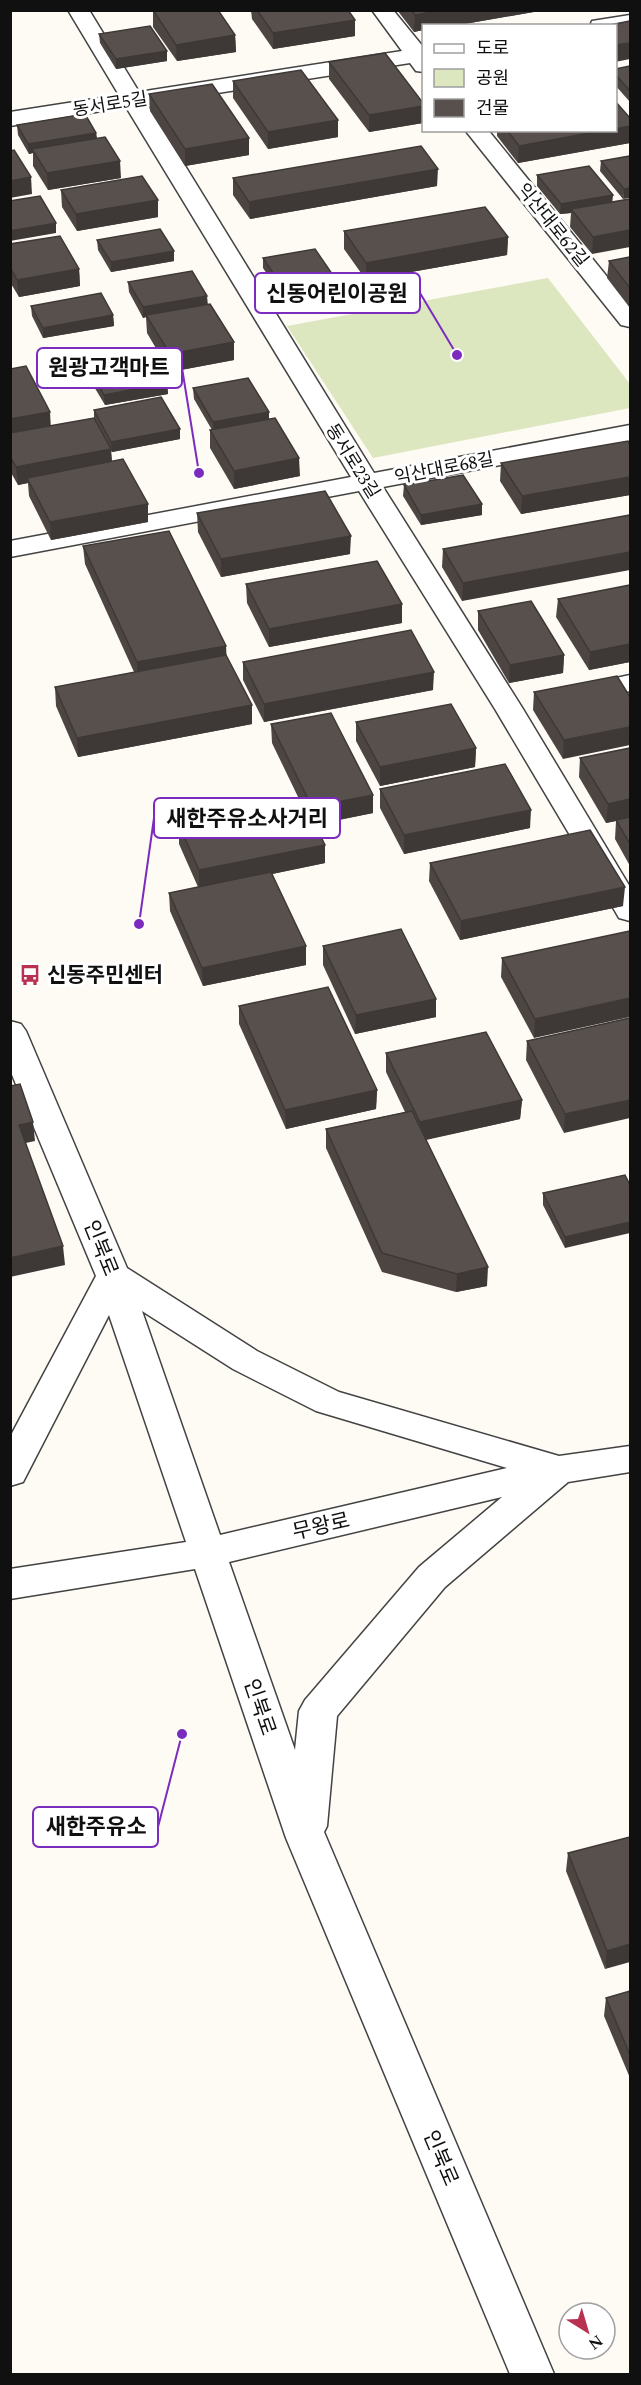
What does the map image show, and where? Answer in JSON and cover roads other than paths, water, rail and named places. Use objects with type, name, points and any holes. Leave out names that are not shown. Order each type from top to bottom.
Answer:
[{"type":"street","name":"동서로23길","points":[[78,10],[367,483],[532,704],[630,911]]},
{"type":"street","points":[[382,10],[421,59]]},
{"type":"street","points":[[612,24],[630,21]]},
{"type":"street","name":"동서로5길","points":[[10,119],[421,59]]},
{"type":"street","name":"익산대로62길","points":[[478,132],[630,320]]},
{"type":"street","name":"익산대로68길","points":[[10,549],[630,433]]},
{"type":"street","points":[[532,704],[630,683]]},
{"type":"street","name":"인북로","points":[[10,1031],[113,1276],[206,1553],[306,1838],[532,2374]]},
{"type":"street","points":[[10,1472],[113,1276],[245,1360],[328,1402],[558,1470]]},
{"type":"street","name":"무왕로","points":[[10,1584],[206,1553],[558,1470],[630,1459]]},
{"type":"street","points":[[306,1838],[318,1711],[432,1577],[558,1470]]},
{"type":"place","name":"신동어린이공원","points":[[457,355]]},
{"type":"place","name":"원광고객마트","points":[[199,473]]},
{"type":"place","name":"새한주유소사거리","points":[[139,924]]},
{"type":"place","name":"신동주민센터","points":[[30,975]]},
{"type":"place","name":"새한주유소","points":[[182,1734]]}]
